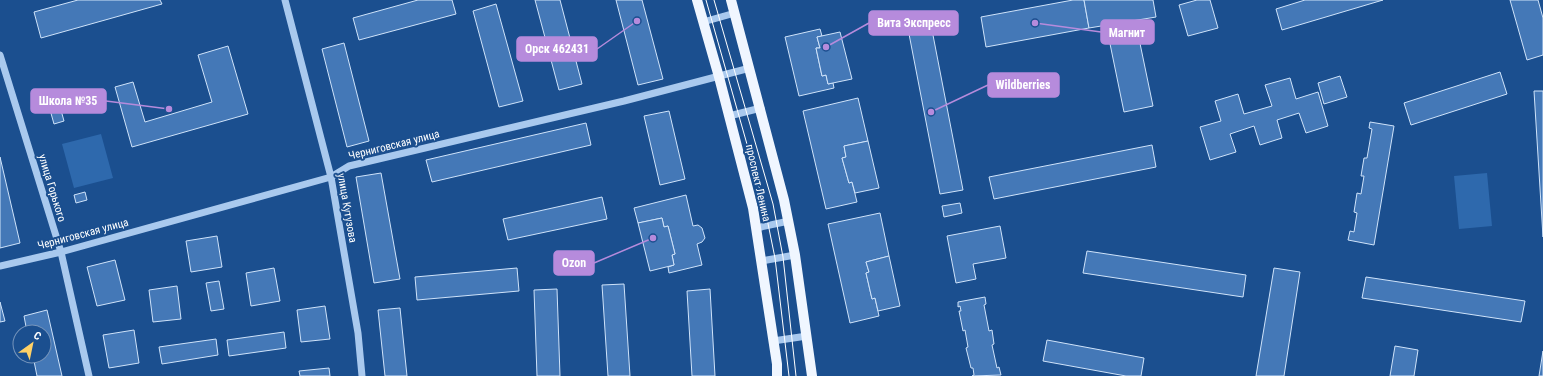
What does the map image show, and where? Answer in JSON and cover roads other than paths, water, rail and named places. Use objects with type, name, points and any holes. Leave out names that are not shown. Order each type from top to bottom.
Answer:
[{"type":"main road","name":"проспект Ленина","points":[[697,0],[719,77],[753,208],[777,376]]},
{"type":"main road","name":"проспект Ленина","points":[[732,0],[761,108],[789,222],[812,376]]},
{"type":"street","name":"улица Кутузова","points":[[285,0],[331,177],[358,333],[362,376]]},
{"type":"street","points":[[703,22],[736,13]]},
{"type":"street","name":"улица Горького","points":[[0,55],[61,252],[89,376]]},
{"type":"street","name":"Черниговская улица","points":[[0,266],[61,252],[331,177],[349,166],[624,101],[750,68]]},
{"type":"street","points":[[729,116],[761,108]]},
{"type":"street","points":[[756,228],[789,222]]},
{"type":"street","points":[[761,261],[795,255]]},
{"type":"street","points":[[773,341],[807,336]]},
{"type":"tram line","points":[[706,0],[764,204],[775,258],[789,376]]},
{"type":"tram line","points":[[714,0],[773,204],[783,257],[796,376]]},
{"type":"place","name":"Орск 462431","points":[[637,21]]},
{"type":"place","name":"Магнит","points":[[1035,23]]},
{"type":"place","name":"Вита Экспресс","points":[[826,47]]},
{"type":"place","name":"Школа №35","points":[[169,109]]},
{"type":"place","name":"Wildberries","points":[[931,112]]},
{"type":"place","name":"Ozon","points":[[653,238]]}]
